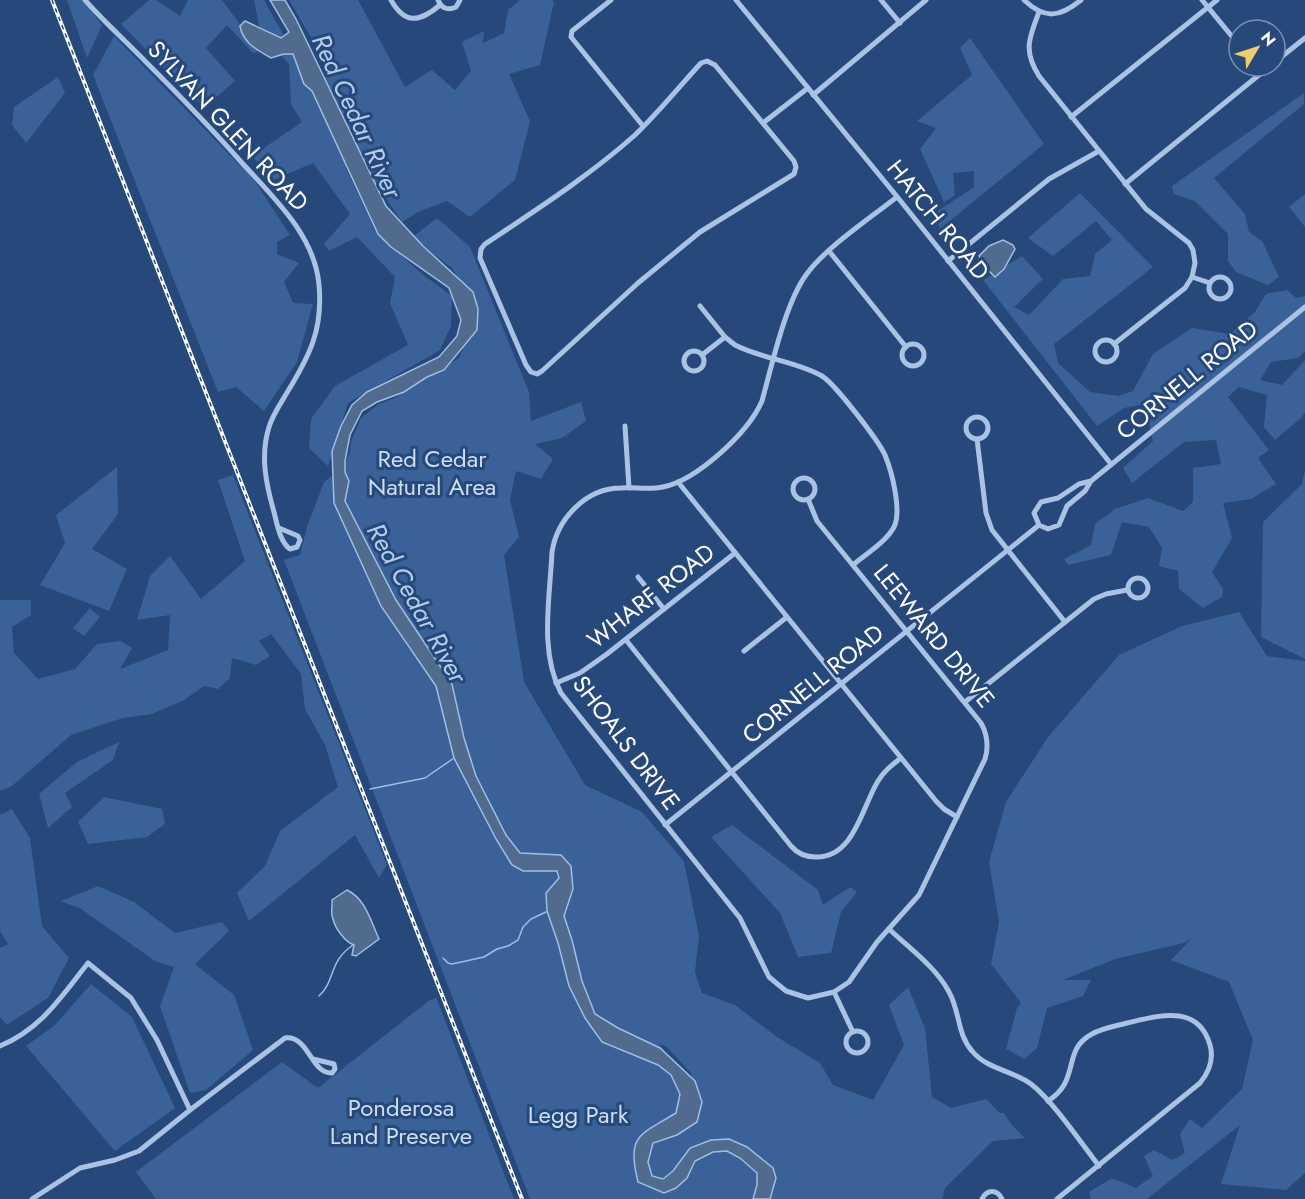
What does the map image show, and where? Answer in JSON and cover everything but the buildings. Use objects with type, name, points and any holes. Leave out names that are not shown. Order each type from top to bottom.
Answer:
[{"type":"street","name":"SYLVAN GLEN ROAD","points":[[86,0],[199,115],[260,182],[298,229],[315,264],[320,304],[315,340],[308,357],[277,409],[266,439],[265,475],[279,528]]},
{"type":"street","points":[[391,0],[400,13],[411,18],[425,16],[439,3],[451,9],[456,7],[460,0]]},
{"type":"street","points":[[611,0],[574,30],[571,35],[572,40],[643,126]]},
{"type":"street","name":"HATCH ROAD","points":[[736,0],[1111,464]]},
{"type":"street","points":[[881,0],[900,23]]},
{"type":"street","points":[[813,95],[926,0]]},
{"type":"street","points":[[1024,0],[1039,12],[1049,14],[1063,12],[1081,0]]},
{"type":"street","points":[[1202,0],[1227,30]]},
{"type":"street","points":[[1071,117],[1217,0]]},
{"type":"street","points":[[1039,12],[1029,38],[1030,58],[1039,76],[1146,209],[1189,243],[1195,258],[1192,277],[1185,288],[1114,344]]},
{"type":"street","points":[[1287,52],[1305,38]]},
{"type":"street","points":[[707,61],[714,64],[763,123],[794,161],[796,167],[790,177],[719,219],[691,239],[542,371],[537,374],[531,372],[480,258],[480,251],[485,244],[595,167],[643,126],[700,65],[707,61]]},
{"type":"street","points":[[1125,184],[1252,78]]},
{"type":"street","points":[[763,123],[808,88]]},
{"type":"street","points":[[948,261],[1049,179],[1099,151]]},
{"type":"street","name":"SHOALS DRIVE","points":[[834,992],[819,997],[797,996],[773,981],[742,922],[565,699],[556,683],[549,659],[552,552],[556,538],[567,518],[584,501],[605,490],[661,488],[678,482],[716,455],[746,429],[762,401],[797,289],[809,271],[829,251],[897,197]]},
{"type":"street","points":[[829,251],[906,347]]},
{"type":"street","points":[[1192,277],[1210,283]]},
{"type":"street","points":[[1216,277],[1224,277],[1230,283],[1231,292],[1225,298],[1216,298],[1210,292],[1210,283],[1216,277]]},
{"type":"street","points":[[700,306],[724,337],[744,350],[814,372],[828,381],[880,447],[886,460],[896,499],[895,524],[887,536],[853,565]]},
{"type":"street","name":"CORNELL ROAD","points":[[1091,481],[1079,484],[1058,498],[1041,502],[1034,513],[1039,525],[1048,529],[1059,525],[1067,506],[1085,491],[1091,481],[1305,307]]},
{"type":"street","points":[[702,355],[724,337]]},
{"type":"street","points":[[1107,340],[1114,344],[1117,352],[1113,360],[1105,362],[1098,358],[1095,350],[1099,343],[1107,340]]},
{"type":"street","points":[[912,344],[922,348],[924,354],[920,364],[910,366],[904,361],[903,354],[906,347],[912,344]]},
{"type":"street","points":[[976,417],[985,421],[988,427],[986,435],[977,439],[969,436],[966,427],[968,422],[976,417]]},
{"type":"street","points":[[625,426],[629,488]]},
{"type":"street","points":[[977,439],[987,517],[995,535],[1065,622]]},
{"type":"street","name":"LEEWARD DRIVE","points":[[808,478],[814,484],[814,493],[808,499],[800,499],[794,493],[794,485],[799,479],[808,478]]},
{"type":"street","points":[[678,482],[940,805],[957,817]]},
{"type":"street","name":"LEEWARD DRIVE","points":[[808,499],[814,516],[983,727],[987,749],[985,759],[923,889],[889,928]]},
{"type":"street","name":"CORNELL ROAD","points":[[665,825],[1039,525]]},
{"type":"street","name":"WHARF ROAD","points":[[556,683],[580,673],[626,640],[735,553]]},
{"type":"street","points":[[638,577],[664,609]]},
{"type":"street","points":[[965,702],[1100,596],[1127,590]]},
{"type":"street","points":[[744,651],[787,617]]},
{"type":"street","points":[[626,640],[793,848],[808,856],[831,855],[845,844],[878,780],[901,758]]},
{"type":"street","points":[[853,1032],[834,992],[853,978],[889,928],[945,984],[953,1000],[961,1032],[973,1052],[992,1067],[1025,1080],[1034,1087],[1048,1101],[1099,1166]]},
{"type":"street","points":[[0,1046],[17,1039],[48,1015],[88,963],[131,998],[157,1040],[190,1110]]},
{"type":"street","points":[[1048,1101],[1059,1092],[1065,1083],[1072,1057],[1078,1046],[1095,1032],[1169,1014],[1186,1018],[1203,1031],[1209,1043],[1211,1057],[1203,1080],[1057,1199]]},
{"type":"street","points":[[853,1032],[861,1032],[867,1038],[867,1046],[861,1052],[853,1052],[847,1046],[847,1038],[853,1032]]},
{"type":"street","points":[[32,1199],[80,1168],[115,1160],[139,1151],[285,1038],[292,1037],[298,1041],[313,1059]]},
{"type":"street","points":[[982,1199],[986,1192],[992,1191],[999,1194],[1002,1199]]},
{"type":"green space","points":[[67,0],[82,0],[102,25],[87,58]]},
{"type":"green space","points":[[149,0],[156,0],[180,16],[188,0],[222,0],[260,51],[253,53],[227,25],[206,48],[235,81],[204,108],[121,24]]},
{"type":"green space","points":[[254,0],[264,0],[319,99],[328,66],[289,0],[358,0],[405,87],[432,70],[455,90],[471,71],[462,42],[484,31],[483,43],[504,33],[508,10],[520,0],[552,0],[554,2],[540,65],[509,74],[530,121],[515,180],[470,217],[447,201],[418,212],[402,222],[370,175],[345,166],[376,233],[422,274],[452,296],[451,326],[440,350],[348,403],[328,466],[309,448],[311,419],[335,386],[408,345],[390,303],[395,277],[357,237],[329,251],[324,244],[350,214],[313,163],[274,180],[252,156],[302,122],[291,104],[289,64],[260,31]]},
{"type":"green space","points":[[114,36],[254,180],[290,235],[277,242],[277,254],[299,263],[284,282],[293,303],[313,304],[297,362],[264,411],[236,387],[218,392],[93,75]]},
{"type":"green space","points":[[970,38],[1044,144],[940,229],[933,214],[974,187],[974,171],[953,173],[955,195],[944,202],[920,149],[936,128],[917,121],[972,75],[960,48]]},
{"type":"green space","points":[[58,77],[65,93],[26,143],[12,125],[14,107]]},
{"type":"green space","points":[[1304,93],[1304,104],[1214,178],[1245,214],[1249,232],[1262,241],[1279,277],[1268,285],[1236,272],[1228,261],[1228,234],[1195,201],[1174,194],[1172,186]]},
{"type":"green space","points":[[1080,193],[1153,267],[1054,344],[1058,363],[1090,392],[1119,396],[1133,391],[1153,354],[1192,328],[1230,334],[1255,312],[1266,294],[1287,290],[1296,298],[1305,296],[1305,351],[1298,358],[1271,362],[1260,380],[1282,385],[1305,360],[1305,412],[1302,417],[1275,440],[1264,427],[1267,395],[1239,387],[1228,397],[1269,450],[1258,458],[1276,484],[1251,499],[1223,503],[1232,538],[1212,572],[1223,589],[1222,597],[1203,608],[1179,589],[1178,571],[1159,566],[1162,548],[1149,527],[1122,522],[1111,555],[1068,565],[1064,559],[1091,545],[1095,524],[1115,509],[1148,498],[1183,511],[1193,502],[1193,468],[1221,464],[1216,440],[1184,442],[1132,483],[1123,468],[1153,441],[1144,404],[1124,408],[1097,426],[983,280],[1022,256],[1043,279],[1014,307],[1029,315],[1063,279],[1090,276],[1095,254],[1112,240],[1096,221],[1053,256],[1028,238]]},
{"type":"green space","points":[[1305,194],[1305,227],[1289,207]]},
{"type":"green space","points":[[437,218],[470,247],[529,392],[531,421],[581,402],[586,421],[562,438],[535,444],[553,459],[541,479],[516,471],[510,500],[519,537],[504,555],[524,682],[585,785],[642,812],[684,861],[699,936],[695,972],[702,993],[735,1005],[777,1037],[820,1063],[833,1085],[873,1100],[904,1045],[889,1005],[908,987],[925,1028],[932,1097],[951,1108],[986,1099],[1000,1113],[1004,1113],[1025,1138],[993,1141],[945,1188],[942,1199],[530,1199],[284,560],[300,555],[307,527],[324,482],[344,466],[361,418],[379,404],[395,398],[459,358],[478,311],[452,268],[414,236]],"holes":[[[659,1044],[667,1047],[691,1073],[698,1099]]]},
{"type":"green space","points":[[117,467],[118,514],[92,549],[127,569],[109,611],[40,585],[65,543],[56,515]]},
{"type":"green space","points":[[1305,470],[1305,659],[1261,637],[1263,522],[1302,484]]},
{"type":"green space","points":[[233,475],[387,865],[379,878],[355,835],[249,921],[237,893],[265,866],[280,831],[338,787],[325,745],[305,709],[301,674],[271,634],[259,641],[270,656],[256,665],[232,658],[230,678],[218,689],[204,686],[184,700],[152,714],[123,718],[71,735],[12,786],[0,791],[0,600],[31,600],[31,615],[12,627],[14,653],[38,679],[75,669],[97,644],[121,641],[132,648],[120,669],[168,650],[170,615],[137,620],[150,576],[170,556],[201,599],[245,561],[218,480]]},
{"type":"green space","points":[[90,608],[100,617],[84,636],[73,628]]},
{"type":"green space","points":[[1239,612],[1267,656],[1305,661],[1305,1173],[1286,1190],[1221,1184],[1240,1125],[1147,1199],[1091,1199],[1089,1192],[1112,1178],[1136,1188],[1153,1176],[1144,1156],[1154,1150],[1172,1160],[1185,1153],[1180,1134],[1190,1119],[1202,1128],[1242,1089],[1253,1040],[1229,982],[1171,960],[1191,939],[1184,943],[1115,959],[1063,980],[1091,980],[1083,996],[1047,1008],[1037,1048],[1024,1059],[1006,1049],[1017,1008],[1021,1003],[991,964],[999,922],[989,862],[1006,802],[1048,737],[1119,655],[1182,626]]},
{"type":"green space","points":[[119,742],[113,760],[65,793],[72,807],[48,828],[39,794],[77,762]]},
{"type":"green space","points":[[104,797],[162,809],[165,824],[147,837],[88,844],[78,822]]},
{"type":"green space","points":[[12,809],[30,838],[42,926],[69,958],[48,998],[7,1025],[0,1017],[0,948],[8,944],[0,931],[0,815]]},
{"type":"green space","points":[[732,825],[818,890],[823,905],[850,887],[857,892],[841,912],[831,953],[798,957],[780,913],[711,837]]},
{"type":"green space","points":[[98,886],[134,902],[175,933],[222,922],[229,931],[195,964],[234,995],[253,1050],[206,1090],[190,1093],[160,1006],[174,967],[155,961],[81,909],[61,901]]},
{"type":"green space","points":[[91,984],[132,1017],[175,1108],[115,1151],[26,1046],[55,1025]]},
{"type":"green space","name":"Ponderosa Land Preserve","points":[[436,997],[514,1199],[156,1199],[136,1172],[282,1062],[318,1088]]},
{"type":"shaded area","points":[[270,0],[285,0],[296,19],[386,206],[423,246],[473,292],[478,309],[477,330],[444,370],[362,411],[350,435],[345,461],[345,472],[349,481],[345,501],[396,600],[452,684],[464,738],[476,776],[506,835],[520,853],[561,855],[571,866],[573,889],[564,916],[582,981],[595,1014],[660,1048],[695,1081],[702,1102],[697,1122],[677,1135],[653,1143],[648,1162],[652,1176],[663,1179],[673,1171],[690,1148],[711,1140],[729,1139],[747,1147],[773,1168],[776,1178],[770,1199],[753,1199],[757,1185],[757,1173],[740,1158],[727,1151],[713,1152],[695,1161],[687,1178],[676,1188],[664,1193],[638,1182],[635,1145],[645,1132],[676,1113],[680,1094],[671,1075],[658,1065],[602,1042],[585,1018],[569,986],[547,911],[546,893],[559,878],[557,871],[523,871],[512,865],[496,839],[454,758],[436,686],[381,606],[334,503],[332,451],[352,405],[367,392],[439,357],[457,336],[461,320],[449,288],[391,247],[378,234],[312,91],[304,84],[293,54],[271,58],[251,45],[244,37],[240,26],[245,21],[281,38],[289,32]]},
{"type":"shaded area","points":[[1003,240],[1013,245],[1015,249],[1004,269],[995,277],[985,267],[979,256],[989,246]]},
{"type":"shaded area","points":[[347,890],[354,894],[363,905],[379,939],[356,956],[352,955],[354,945],[341,934],[334,923],[332,914],[332,900]]},
{"type":"waterway","points":[[370,789],[425,778],[454,758]]},
{"type":"waterway","points":[[443,958],[452,964],[484,957],[518,940],[523,927],[531,919],[546,912]]},
{"type":"waterway","points":[[319,996],[328,984],[336,964],[345,951],[353,945]]},
{"type":"railway","points":[[52,0],[522,1199]]},
{"type":"water label","name":"Red Cedar River","points":[[357,116]]},
{"type":"water label","name":"Red Cedar River","points":[[417,603]]},
{"type":"park label","name":"Red Cedar Natural Area","points":[[432,473]]},
{"type":"park label","name":"Legg Park","points":[[578,1115]]}]
